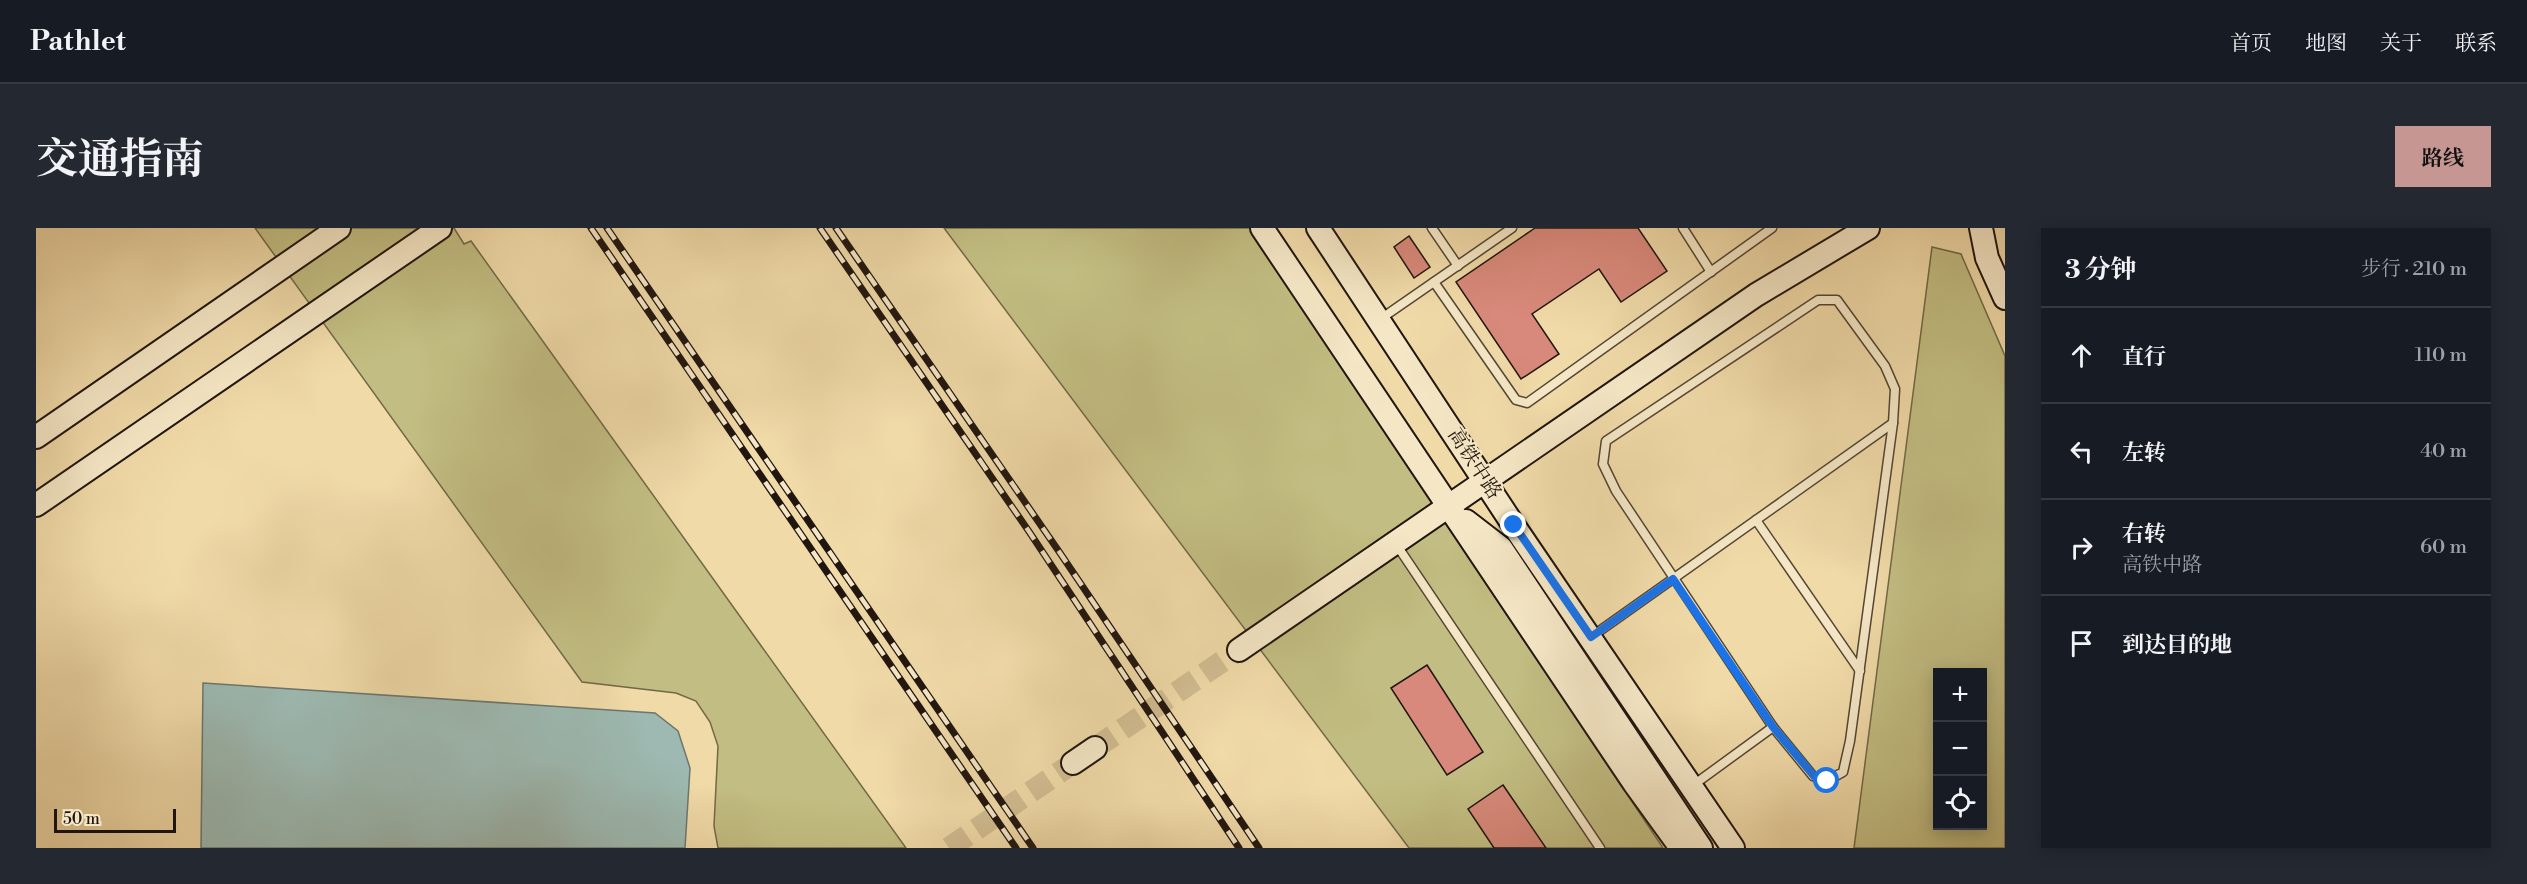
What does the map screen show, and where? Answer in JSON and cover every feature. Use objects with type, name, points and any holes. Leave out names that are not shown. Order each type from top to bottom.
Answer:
[{"type":"street","points":[[36,437],[339,228]]},
{"type":"street","points":[[36,505],[440,228]]},
{"type":"street","name":"高铁中路","points":[[1262,228],[1634,783],[1681,848]]},
{"type":"street","name":"高铁中路","points":[[1318,228],[1484,480],[1733,848]]},
{"type":"street","points":[[1239,650],[1756,295],[1868,228]]},
{"type":"street","points":[[1975,228],[2005,298]]},
{"type":"street","points":[[1980,228],[1987,258]]},
{"type":"street","name":"高铁中路","points":[[1449,507],[1501,548],[1701,848]]},
{"type":"street","points":[[1073,763],[1095,748]]},
{"type":"lane","points":[[1432,228],[1458,266]]},
{"type":"lane","points":[[1379,321],[1512,228]]},
{"type":"lane","points":[[1683,228],[1711,272]]},
{"type":"lane","points":[[1434,282],[1516,400],[1527,403],[1772,228]]},
{"type":"lane","points":[[1818,300],[1837,300],[1885,366],[1895,389],[1893,423],[1850,741],[1843,772],[1827,781],[1814,776],[1773,727],[1673,579],[1611,482],[1603,464],[1606,441],[1818,300]]},
{"type":"lane","points":[[1591,637],[1893,423]]},
{"type":"lane","points":[[1756,520],[1860,670]]},
{"type":"lane","points":[[1395,543],[1600,848]]},
{"type":"lane","points":[[1691,786],[1773,727]]},
{"type":"shaded area","points":[[255,228],[454,228],[464,244],[471,241],[906,848],[718,848],[714,826],[718,746],[710,722],[696,701],[676,693],[582,682]]},
{"type":"shaded area","points":[[944,228],[1253,228],[1461,546],[1663,848],[1409,848]]},
{"type":"shaded area","points":[[1932,247],[1961,254],[2005,356],[2005,848],[1854,848]]},
{"type":"water","points":[[203,683],[655,713],[678,731],[690,768],[685,848],[201,848]]},
{"type":"building","points":[[1535,228],[1638,228],[1667,271],[1621,302],[1599,269],[1532,314],[1559,354],[1521,379],[1456,282]]},
{"type":"building","points":[[1409,236],[1430,267],[1414,278],[1394,247]]},
{"type":"building","points":[[1427,665],[1483,752],[1447,775],[1391,688]]},
{"type":"building","points":[[1503,785],[1546,848],[1494,848],[1468,809]]},
{"type":"tunnel","points":[[1095,748],[1239,650]]},
{"type":"tunnel","points":[[949,848],[1073,763]]},
{"type":"railway","points":[[591,228],[1016,848]]},
{"type":"railway","points":[[607,228],[1033,848]]},
{"type":"railway","points":[[820,228],[1030,533],[1239,848]]},
{"type":"railway","points":[[836,228],[1060,553],[1259,848]]},
{"type":"route","points":[[1514,525],[1591,637],[1673,579],[1773,727],[1814,776],[1827,781]]}]
